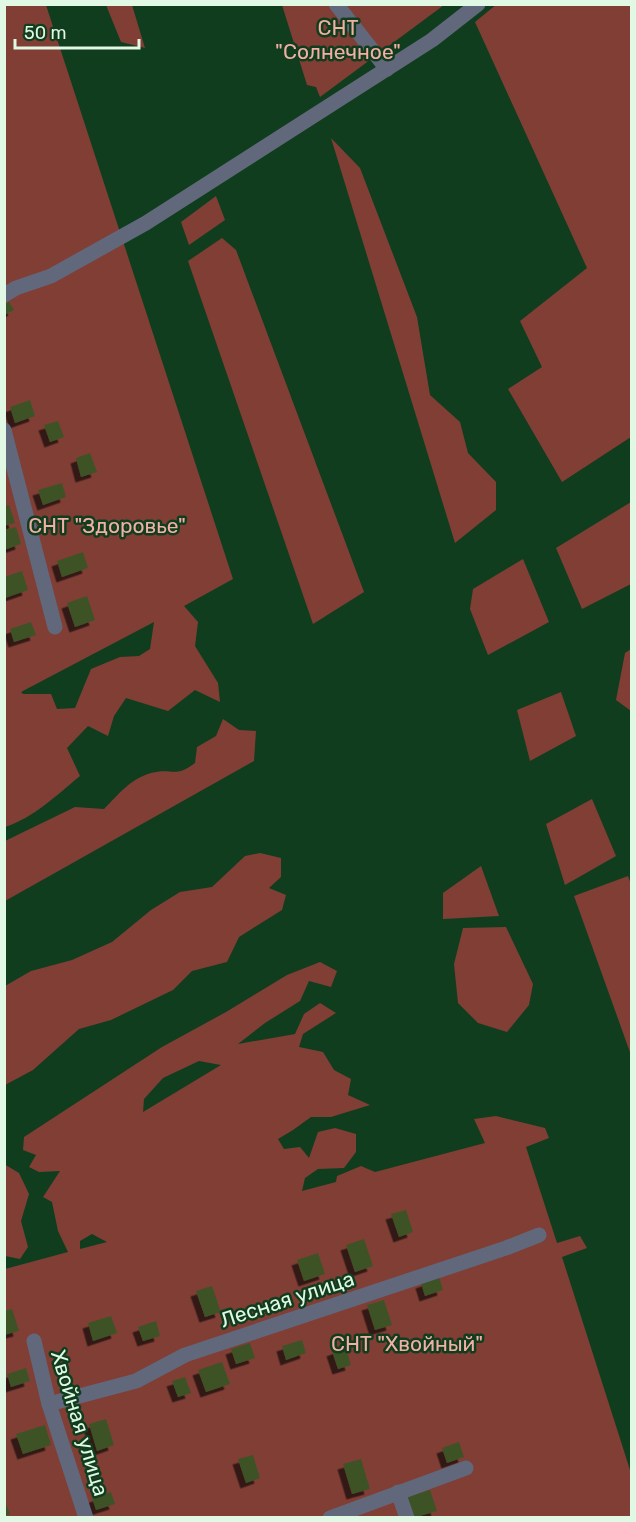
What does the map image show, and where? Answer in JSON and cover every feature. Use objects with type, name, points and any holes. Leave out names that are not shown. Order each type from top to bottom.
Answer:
[{"type":"street","points":[[336,4],[387,69]]},
{"type":"street","points":[[4,295],[16,288],[51,276],[146,223],[432,40],[478,4]]},
{"type":"street","points":[[4,430],[55,627]]},
{"type":"street","name":"Лесная улица","points":[[49,1404],[136,1381],[185,1355],[539,1235]]},
{"type":"street","name":"Хвойная улица","points":[[34,1341],[49,1404],[86,1518]]},
{"type":"street","points":[[330,1518],[466,1468]]},
{"type":"street","points":[[398,1492],[407,1518]]},
{"type":"green space","points":[[497,4],[631,5],[631,437],[562,482],[508,389],[542,367],[520,321],[587,268],[475,22]]},
{"type":"green space","name":"СНТ \"Здоровье\"","points":[[5,5],[46,5],[233,579],[184,606],[198,622],[195,646],[218,683],[220,702],[195,690],[168,711],[126,698],[114,716],[108,736],[88,726],[67,748],[80,776],[35,812],[5,827]],"holes":[[[154,622],[150,649],[139,656],[120,657],[91,669],[75,708],[57,709],[51,694],[23,694],[21,692]]]},
{"type":"green space","points":[[106,5],[132,5],[145,48],[121,42]]},
{"type":"green space","name":"СНТ \"Солнечное\"","points":[[282,5],[444,5],[320,97],[316,87],[307,85]]},
{"type":"green space","points":[[331,138],[360,168],[417,317],[430,395],[460,422],[468,453],[496,482],[496,510],[455,543]]},
{"type":"green space","points":[[216,196],[225,220],[189,245],[181,222]]},
{"type":"green space","points":[[222,238],[236,250],[364,592],[313,624],[188,261]]},
{"type":"green space","points":[[631,502],[631,584],[582,609],[556,548]]},
{"type":"green space","points":[[523,559],[549,622],[488,655],[470,609],[473,589]]},
{"type":"green space","points":[[631,649],[631,711],[616,700],[625,653]]},
{"type":"green space","points":[[561,692],[576,736],[530,761],[517,710]]},
{"type":"green space","points":[[223,719],[239,730],[256,731],[254,761],[5,901],[5,841],[75,807],[104,809],[125,788],[151,773],[177,772],[188,768],[195,763],[197,747],[216,736]]},
{"type":"green space","points":[[592,799],[616,856],[565,885],[546,824]]},
{"type":"green space","points":[[260,853],[281,858],[281,877],[269,888],[286,895],[282,910],[239,937],[227,962],[192,971],[173,990],[111,1020],[79,1029],[33,1070],[5,1085],[5,986],[31,971],[72,960],[112,942],[151,910],[180,892],[212,887],[245,856]]},
{"type":"green space","points":[[481,866],[499,916],[443,919],[443,893]]},
{"type":"green space","points":[[628,876],[632,887],[631,1055],[574,896]]},
{"type":"green space","points":[[506,927],[533,984],[529,1005],[507,1032],[478,1023],[458,1003],[454,964],[463,928]]},
{"type":"green space","name":"СНТ \"Хвойный\"","points":[[320,962],[337,971],[331,987],[309,981],[300,1001],[265,1023],[238,1044],[295,1034],[304,1014],[320,1003],[336,1013],[303,1034],[299,1047],[323,1052],[334,1070],[351,1079],[348,1095],[370,1105],[331,1117],[311,1117],[278,1139],[284,1149],[300,1147],[309,1158],[318,1132],[335,1128],[356,1134],[356,1152],[344,1168],[318,1169],[305,1178],[302,1191],[336,1182],[337,1176],[361,1166],[375,1172],[485,1143],[474,1119],[496,1116],[545,1128],[549,1138],[526,1147],[557,1243],[580,1236],[587,1248],[562,1257],[631,1473],[631,1517],[5,1518],[5,1269],[68,1252],[58,1231],[52,1202],[43,1197],[60,1171],[39,1172],[29,1167],[36,1155],[23,1150],[24,1137],[162,1047],[287,975]],"holes":[[[199,1061],[221,1065],[143,1112],[144,1099],[163,1078]],[[92,1234],[107,1242],[80,1249],[80,1241]]]},
{"type":"green space","points":[[4,1164],[19,1173],[29,1194],[21,1221],[28,1247],[20,1259],[5,1256]]},
{"type":"building","points":[[9,302],[14,310],[4,315],[4,304]]},
{"type":"building","points":[[30,400],[35,416],[15,423],[10,407]]},
{"type":"building","points":[[58,421],[64,437],[50,442],[44,425]]},
{"type":"building","points":[[90,453],[97,472],[81,477],[76,458]]},
{"type":"building","points":[[62,483],[66,497],[43,505],[38,490]]},
{"type":"building","points":[[9,505],[15,523],[4,526],[4,506]]},
{"type":"building","points":[[16,527],[21,544],[4,550],[4,530]]},
{"type":"building","points":[[83,552],[88,568],[62,577],[57,561]]},
{"type":"building","points":[[22,571],[28,590],[5,598],[4,577]]},
{"type":"building","points":[[87,596],[95,620],[75,627],[67,603]]},
{"type":"building","points":[[31,622],[36,635],[14,642],[10,629]]},
{"type":"building","points":[[406,1210],[413,1232],[399,1237],[391,1214]]},
{"type":"building","points":[[364,1239],[373,1266],[355,1272],[346,1245]]},
{"type":"building","points":[[318,1253],[325,1274],[304,1281],[297,1260]]},
{"type":"building","points":[[439,1277],[443,1290],[425,1296],[421,1283]]},
{"type":"building","points":[[212,1286],[221,1312],[205,1317],[196,1291]]},
{"type":"building","points":[[384,1300],[392,1325],[375,1330],[367,1305]]},
{"type":"building","points":[[12,1309],[19,1331],[4,1335],[4,1311]]},
{"type":"building","points":[[111,1316],[117,1333],[93,1341],[88,1323]]},
{"type":"building","points":[[156,1321],[160,1336],[143,1341],[138,1327]]},
{"type":"building","points":[[302,1340],[306,1353],[286,1360],[282,1346]]},
{"type":"building","points":[[250,1343],[255,1358],[236,1364],[231,1349]]},
{"type":"building","points":[[345,1346],[351,1365],[338,1369],[332,1351]]},
{"type":"building","points":[[222,1362],[230,1384],[206,1392],[198,1370]]},
{"type":"building","points":[[26,1368],[30,1381],[11,1387],[7,1374]]},
{"type":"building","points":[[185,1377],[191,1393],[178,1397],[172,1381]]},
{"type":"building","points":[[106,1419],[114,1445],[97,1451],[89,1424]]},
{"type":"building","points":[[45,1425],[51,1445],[23,1454],[16,1434]]},
{"type":"building","points":[[459,1442],[464,1457],[447,1463],[442,1448]]},
{"type":"building","points":[[253,1455],[260,1478],[246,1483],[238,1459]]},
{"type":"building","points":[[361,1459],[370,1489],[352,1494],[343,1464]]},
{"type":"building","points":[[430,1490],[437,1511],[413,1518],[407,1497]]},
{"type":"building","points":[[111,1492],[115,1504],[96,1510],[92,1498]]},
{"type":"building","points":[[4,1500],[10,1514],[4,1516]]}]
